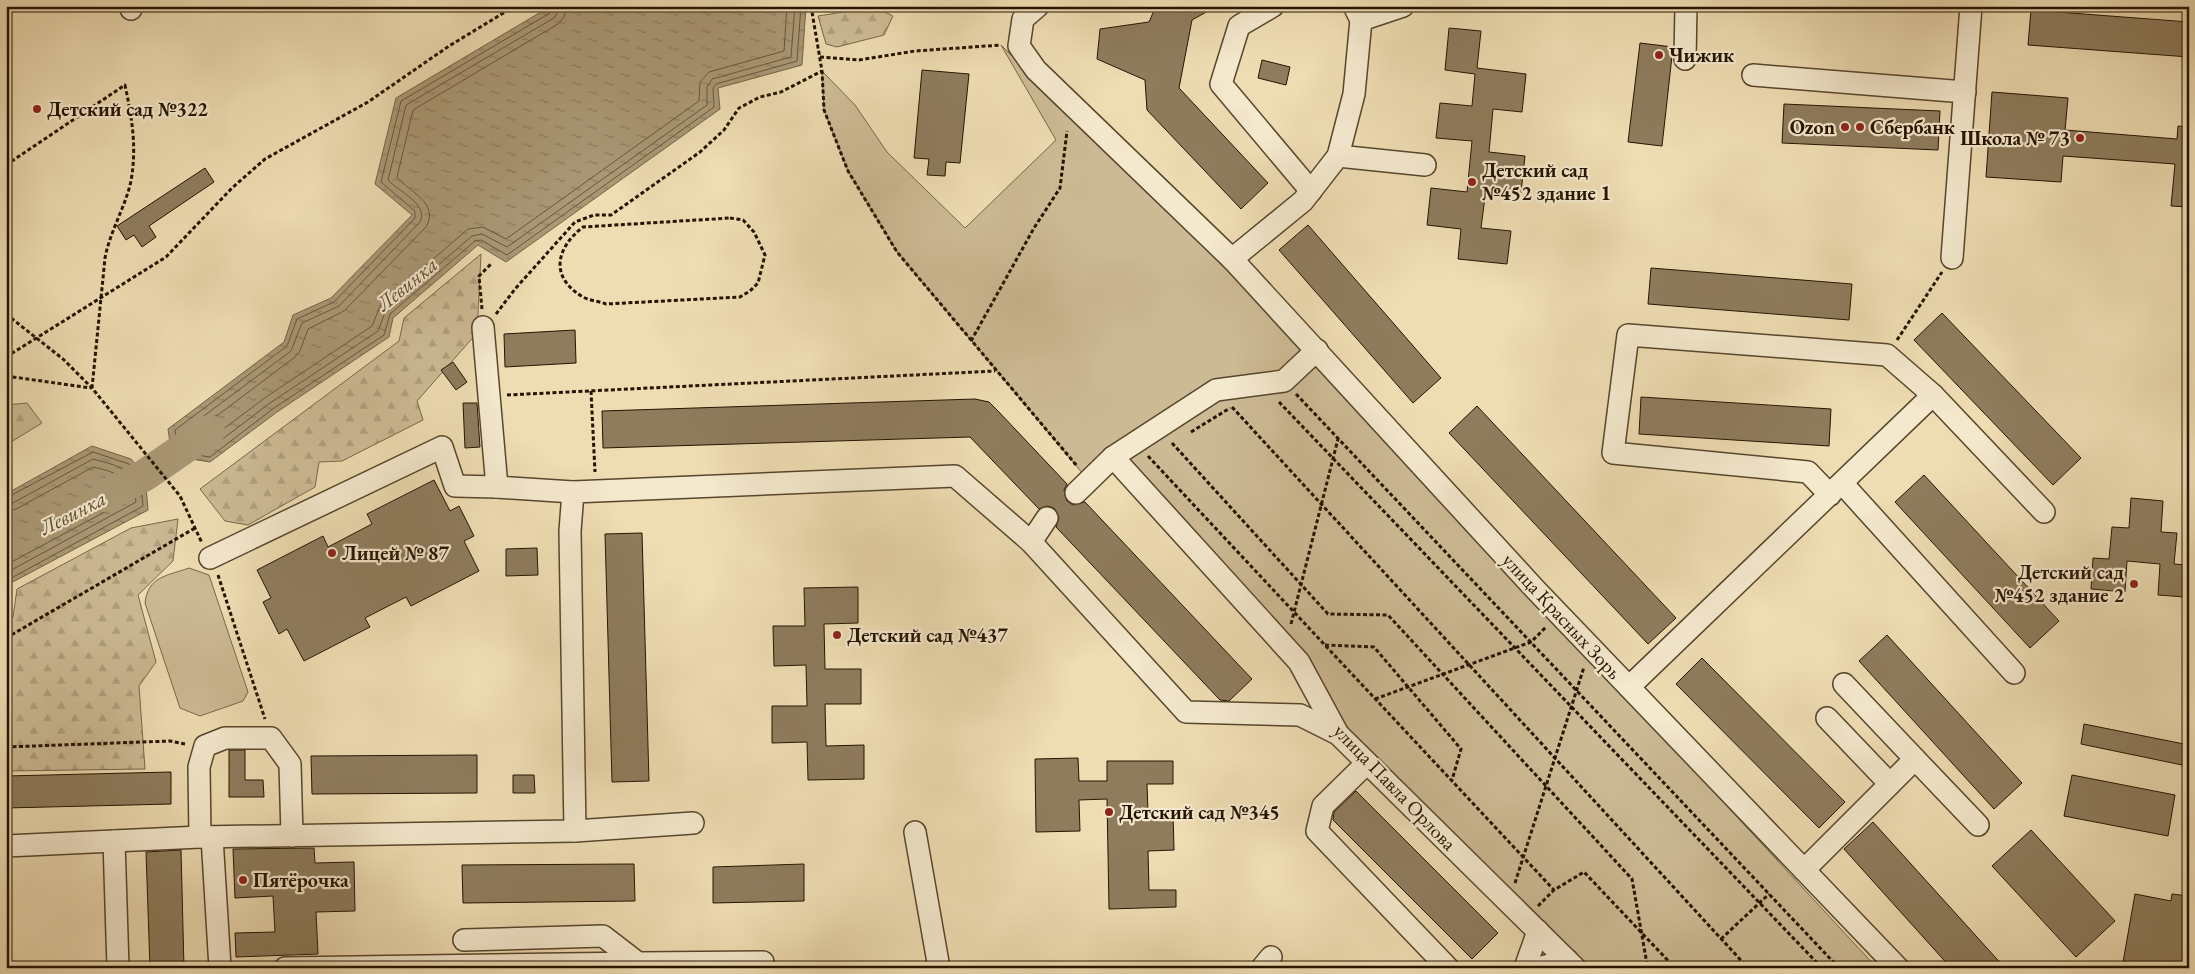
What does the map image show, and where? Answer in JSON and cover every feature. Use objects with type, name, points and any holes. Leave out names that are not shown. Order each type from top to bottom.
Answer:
[{"type":"street","points":[[1019,46],[1023,19],[1038,6]]},
{"type":"street","points":[[1273,6],[1239,26],[1221,84],[1311,191]]},
{"type":"street","points":[[1232,259],[1303,201],[1338,156],[1354,94],[1358,13],[1403,6]]},
{"type":"street","points":[[1685,60],[1686,6]]},
{"type":"street","points":[[1952,258],[1971,6]]},
{"type":"street","name":"улица Красных Зорь","points":[[1019,46],[1036,70],[1232,259],[1591,648],[1898,968]]},
{"type":"street","points":[[1753,75],[1965,92]]},
{"type":"street","points":[[1338,156],[1424,165]]},
{"type":"street","points":[[483,327],[497,487]]},
{"type":"street","points":[[2014,673],[1836,489],[1808,472],[1613,453],[1628,335],[1887,355],[1933,395],[2044,512]]},
{"type":"street","points":[[1082,487],[1113,457],[1216,390],[1279,389],[1317,350]]},
{"type":"street","points":[[1629,688],[1933,395]]},
{"type":"street","points":[[210,558],[442,446],[456,486],[573,492],[596,489],[955,476],[1031,542],[1186,712],[1300,715],[1338,734]]},
{"type":"street","name":"улица Павла Орлова","points":[[1113,457],[1299,662],[1338,734],[1571,964]]},
{"type":"street","points":[[573,492],[570,530],[576,831]]},
{"type":"street","points":[[1031,542],[1047,518]]},
{"type":"street","points":[[1844,684],[1978,825]]},
{"type":"street","points":[[1827,718],[1890,784]]},
{"type":"street","points":[[220,968],[199,767],[205,746],[225,738],[271,738],[290,764],[292,836]]},
{"type":"street","points":[[1804,870],[1915,759]]},
{"type":"street","points":[[1368,763],[1323,806],[1317,831],[1448,968]]},
{"type":"street","points":[[6,846],[206,837],[576,831],[693,823]]},
{"type":"street","points":[[915,832],[939,968]]},
{"type":"street","points":[[114,842],[118,968]]},
{"type":"street","points":[[1525,968],[1538,931]]},
{"type":"street","points":[[464,940],[603,936],[638,963]]},
{"type":"street","points":[[285,968],[638,963],[763,965]]},
{"type":"street","points":[[1538,968],[1571,964]]},
{"type":"path","points":[[6,357],[102,299],[166,257],[232,188],[265,159],[368,102],[449,46],[515,6]]},
{"type":"path","points":[[812,6],[822,71],[824,110],[848,171],[897,252],[996,371],[1082,487]]},
{"type":"path","points":[[820,57],[859,60],[915,51],[1001,45],[1019,46]]},
{"type":"path","points":[[483,327],[575,222],[594,215],[611,215],[700,152],[724,130],[739,108],[760,97],[781,92],[822,71]]},
{"type":"path","points":[[6,165],[124,85],[135,131],[131,181],[109,240],[92,388]]},
{"type":"path","points":[[970,341],[1034,228],[1060,188],[1067,130]]},
{"type":"path","points":[[730,218],[743,220],[754,232],[764,255],[758,284],[740,297],[606,304],[585,298],[575,290],[562,275],[559,263],[563,247],[569,238],[583,227],[730,218]]},
{"type":"path","points":[[1887,355],[1952,258]]},
{"type":"path","points":[[483,327],[479,276],[492,263]]},
{"type":"path","points":[[6,314],[63,359],[92,388],[180,496],[224,587],[271,738]]},
{"type":"path","points":[[490,396],[996,371]]},
{"type":"path","points":[[6,376],[92,388]]},
{"type":"path","points":[[1279,389],[1338,438],[1839,968]]},
{"type":"path","points":[[1279,389],[1333,458],[1822,968]]},
{"type":"path","points":[[1216,390],[1748,968]]},
{"type":"path","points":[[591,391],[596,489]]},
{"type":"path","points":[[1186,435],[1238,403]]},
{"type":"path","points":[[1286,646],[1338,438]]},
{"type":"path","points":[[1179,439],[1171,444],[1328,614],[1388,615],[1632,878],[1647,964],[1650,968]]},
{"type":"path","points":[[1135,443],[1554,890],[1584,872],[1675,968]]},
{"type":"path","points":[[6,638],[195,528]]},
{"type":"path","points":[[1375,699],[1531,642]]},
{"type":"path","points":[[1325,645],[1374,647],[1462,749],[1451,780]]},
{"type":"path","points":[[1508,902],[1591,648]]},
{"type":"path","points":[[6,747],[170,741],[205,746]]},
{"type":"path","points":[[1721,939],[1769,894]]},
{"type":"green space","points":[[875,7],[893,16],[884,35],[837,47],[826,44],[818,16]]},
{"type":"green space","points":[[1001,45],[1223,266],[1310,356],[1877,968],[1572,968],[1338,734],[1299,662],[1113,458],[1089,481],[897,252],[848,171],[824,110],[822,71],[855,105],[887,152],[965,228],[1056,140]]},
{"type":"green space","points":[[481,254],[477,333],[417,401],[423,420],[342,461],[319,462],[315,487],[248,525],[225,521],[200,489],[399,341],[404,318]]},
{"type":"green space","points":[[27,403],[42,423],[6,445],[6,405]]},
{"type":"green space","points":[[178,519],[173,561],[138,595],[156,662],[139,686],[145,769],[6,771],[6,619],[13,617],[17,589],[131,528]]},
{"type":"green space","points":[[189,568],[209,575],[248,692],[243,701],[200,716],[180,708],[145,603],[150,587],[154,582],[166,575]]},
{"type":"water","points":[[551,6],[806,6],[802,65],[718,88],[720,109],[506,262],[478,245],[393,318],[389,337],[277,412],[210,462],[172,456],[168,429],[284,342],[293,315],[331,298],[412,215],[375,184],[396,98]]},
{"type":"water","points":[[92,446],[131,459],[145,475],[148,510],[9,584],[9,615],[6,616],[6,494]]},
{"type":"building","points":[[1156,6],[1217,6],[1192,20],[1179,88],[1268,183],[1241,209],[1147,110],[1145,80],[1097,59],[1100,29],[1149,22]]},
{"type":"building","points":[[2031,10],[2189,22],[2189,57],[2028,45]]},
{"type":"building","points":[[1449,28],[1481,31],[1477,68],[1526,74],[1522,112],[1493,109],[1489,152],[1525,156],[1521,193],[1486,189],[1481,228],[1511,231],[1507,264],[1458,259],[1461,229],[1427,225],[1431,188],[1467,192],[1472,141],[1436,138],[1440,103],[1472,106],[1475,74],[1445,70]]},
{"type":"building","points":[[1640,43],[1673,47],[1662,146],[1628,142]]},
{"type":"building","points":[[1262,60],[1290,67],[1286,85],[1258,78]]},
{"type":"building","points":[[922,70],[969,74],[960,163],[946,162],[945,176],[927,175],[929,159],[914,158]]},
{"type":"building","points":[[1992,92],[2068,98],[2065,130],[2177,139],[2178,126],[2189,127],[2189,207],[2171,206],[2175,164],[2063,156],[2061,182],[1986,177]]},
{"type":"building","points":[[1784,104],[1940,111],[1938,150],[1782,143]]},
{"type":"building","points":[[205,168],[214,182],[149,226],[156,237],[142,247],[134,235],[126,240],[117,226]]},
{"type":"building","points":[[1308,225],[1441,378],[1413,403],[1279,250]]},
{"type":"building","points":[[1651,268],[1852,284],[1849,320],[1648,304]]},
{"type":"building","points":[[1942,313],[2081,458],[2053,485],[1914,340]]},
{"type":"building","points":[[575,330],[576,363],[505,367],[504,334]]},
{"type":"building","points":[[453,362],[467,382],[456,390],[441,370]]},
{"type":"building","points":[[1641,397],[1831,409],[1829,446],[1639,434]]},
{"type":"building","points":[[975,399],[989,402],[998,411],[1067,484],[1064,490],[1067,501],[1073,505],[1085,502],[1252,679],[1229,701],[1220,700],[1056,527],[1059,518],[1054,508],[1047,506],[1039,509],[970,437],[603,448],[602,411]]},
{"type":"building","points":[[463,403],[477,403],[480,447],[465,448]]},
{"type":"building","points":[[1477,406],[1676,618],[1648,644],[1449,433]]},
{"type":"building","points":[[1924,475],[2059,621],[2030,648],[1895,502]]},
{"type":"building","points":[[434,480],[450,511],[459,506],[474,536],[464,541],[479,571],[411,606],[406,597],[365,618],[370,627],[304,661],[287,629],[279,634],[263,602],[271,598],[257,570],[323,536],[328,547],[372,524],[367,514]]},
{"type":"building","points":[[2131,498],[2163,501],[2161,532],[2177,533],[2174,564],[2188,565],[2185,597],[2158,595],[2160,564],[2127,561],[2125,592],[2091,589],[2093,558],[2109,559],[2112,527],[2129,528]]},
{"type":"building","points":[[642,533],[649,781],[612,782],[605,534]]},
{"type":"building","points":[[537,548],[538,575],[506,576],[506,549]]},
{"type":"building","points":[[858,587],[858,623],[824,624],[825,669],[861,669],[861,704],[825,704],[826,746],[864,745],[864,779],[808,780],[807,742],[772,743],[772,706],[807,706],[806,665],[774,666],[773,626],[805,626],[804,588]]},
{"type":"building","points":[[1887,635],[2022,783],[1994,809],[1859,661]]},
{"type":"building","points":[[1702,658],[1845,802],[1819,828],[1676,684]]},
{"type":"building","points":[[2084,724],[2189,745],[2187,766],[2081,744]]},
{"type":"building","points":[[229,750],[245,750],[245,780],[263,780],[264,797],[229,797]]},
{"type":"building","points":[[477,755],[477,793],[312,794],[311,756]]},
{"type":"building","points":[[1078,758],[1079,781],[1107,781],[1107,761],[1173,761],[1173,784],[1147,784],[1148,813],[1173,813],[1174,850],[1148,851],[1149,890],[1176,890],[1176,907],[1109,909],[1107,799],[1079,800],[1080,831],[1036,832],[1035,759]]},
{"type":"building","points":[[171,772],[171,804],[6,808],[6,776]]},
{"type":"building","points":[[513,775],[534,775],[535,793],[513,793]]},
{"type":"building","points":[[2072,775],[2175,795],[2168,836],[2064,816]]},
{"type":"building","points":[[1356,791],[1498,933],[1472,959],[1333,820],[1334,812]]},
{"type":"building","points":[[1873,822],[2005,968],[1951,968],[1844,849]]},
{"type":"building","points":[[2031,830],[2115,921],[2076,957],[1992,866]]},
{"type":"building","points":[[314,848],[315,863],[354,862],[355,911],[316,912],[318,954],[236,957],[235,933],[275,932],[273,896],[235,898],[233,849]]},
{"type":"building","points":[[181,850],[184,968],[150,968],[146,852]]},
{"type":"building","points":[[634,864],[635,901],[463,903],[462,865]]},
{"type":"building","points":[[804,864],[804,901],[713,903],[713,867]]},
{"type":"building","points":[[2135,894],[2171,901],[2172,894],[2189,896],[2189,968],[2122,968]]},
{"type":"waterway","name":"Левинка","points":[[105,496],[145,475],[209,431]]},
{"type":"place","name":"Чижик","points":[[1659,55]]},
{"type":"place","name":"Детский сад №322","points":[[37,109]]},
{"type":"place","name":"Ozon","points":[[1845,127]]},
{"type":"place","name":"Сбербанк","points":[[1860,127]]},
{"type":"place","name":"Школа № 73","points":[[2080,138]]},
{"type":"place","name":"Детский сад №452 здание 1","points":[[1472,182]]},
{"type":"place","name":"Лицей № 87","points":[[332,553]]},
{"type":"place","name":"Детский сад №452 здание 2","points":[[2134,584]]},
{"type":"place","name":"Детский сад №437","points":[[837,635]]},
{"type":"place","name":"Детский сад №345","points":[[1109,812]]},
{"type":"place","name":"Пятёрочка","points":[[243,880]]}]
